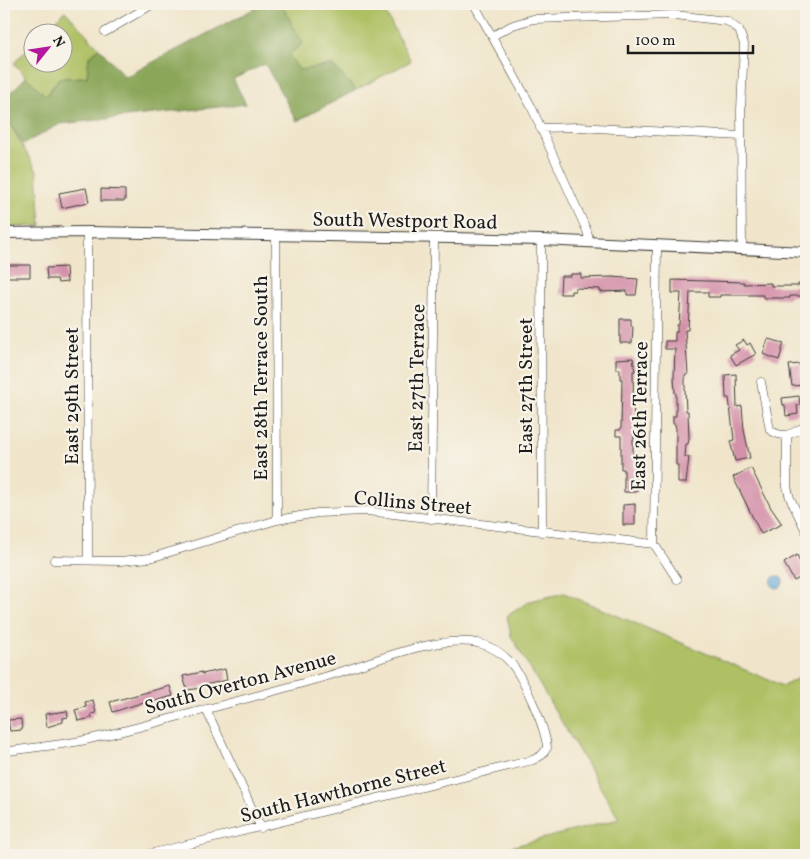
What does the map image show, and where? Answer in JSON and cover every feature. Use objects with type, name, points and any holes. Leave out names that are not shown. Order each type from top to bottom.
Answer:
[{"type":"street","points":[[105,32],[153,4]]},
{"type":"street","points":[[474,4],[531,106],[590,243]]},
{"type":"street","points":[[492,36],[513,25],[533,19],[675,15],[727,21],[739,30],[744,44],[741,136],[742,249]]},
{"type":"street","points":[[540,128],[578,127],[741,136]]},
{"type":"street","name":"South Westport Road","points":[[4,233],[87,232],[541,240],[806,252]]},
{"type":"street","name":"East 29th Street","points":[[87,232],[88,560]]},
{"type":"street","name":"East 28th Terrace South","points":[[276,235],[277,520]]},
{"type":"street","name":"East 27th Terrace","points":[[431,519],[434,238]]},
{"type":"street","name":"East 27th Street","points":[[541,240],[542,532]]},
{"type":"street","name":"East 26th Terrace","points":[[654,544],[657,246]]},
{"type":"street","points":[[761,382],[770,430],[778,435],[787,435],[806,426]]},
{"type":"street","points":[[787,435],[787,487],[790,498],[806,531]]},
{"type":"street","name":"Collins Street","points":[[54,560],[120,561],[150,558],[277,520],[317,513],[354,511],[654,544]]},
{"type":"street","points":[[654,544],[677,579]]},
{"type":"street","name":"South Overton Avenue","points":[[4,752],[74,742],[124,731],[318,679],[413,648],[467,642],[483,645],[501,654],[510,662],[544,726],[547,737],[546,750]]},
{"type":"street","points":[[206,709],[261,828]]},
{"type":"street","name":"South Hawthorne Street","points":[[144,855],[261,828],[533,760],[542,755],[546,750]]},
{"type":"green space","points":[[263,4],[281,4],[303,43],[289,55],[299,70],[332,65],[356,90],[297,121],[265,64],[233,79],[246,104],[60,124],[23,144],[4,114],[4,100],[26,77],[46,96],[59,78],[87,77],[89,57],[99,48],[125,77]]},
{"type":"green space","points":[[281,4],[381,4],[411,61],[356,90],[332,65],[299,71],[288,55]]},
{"type":"green space","points":[[65,11],[99,48],[89,57],[87,77],[59,78],[46,96],[26,77],[14,63],[22,55],[22,72],[72,72],[72,22],[54,22]]},
{"type":"green space","points":[[4,114],[37,171],[41,226],[4,227]]},
{"type":"green space","points":[[564,593],[783,686],[806,674],[806,855],[479,855],[619,819],[511,636],[507,616],[530,601]]},
{"type":"water","points":[[775,576],[779,576],[783,582],[779,588],[775,588],[771,584],[771,580]]},
{"type":"building","points":[[86,188],[89,202],[62,208],[59,193]]},
{"type":"building","points":[[101,189],[125,190],[125,201],[101,201]]},
{"type":"building","points":[[5,265],[30,265],[30,277],[5,277]]},
{"type":"building","points":[[66,267],[67,282],[58,283],[57,279],[47,279],[46,268]]},
{"type":"building","points":[[571,274],[581,274],[581,278],[612,277],[638,279],[636,295],[627,295],[627,291],[600,292],[600,289],[575,288],[575,291],[571,291],[571,294],[560,294],[561,276],[571,276]]},
{"type":"building","points":[[672,280],[744,282],[744,284],[771,283],[771,286],[798,286],[798,284],[806,284],[806,296],[790,296],[790,298],[763,298],[763,295],[720,295],[720,297],[708,297],[708,292],[690,292],[688,330],[685,330],[688,375],[685,375],[685,388],[689,439],[688,444],[686,444],[685,457],[689,457],[686,483],[678,483],[678,465],[676,465],[676,429],[675,424],[673,424],[673,416],[676,416],[675,349],[665,349],[665,341],[675,341],[675,332],[677,332],[677,325],[679,325],[681,293],[672,293]]},
{"type":"building","points":[[620,319],[631,319],[631,326],[633,326],[632,343],[620,343]]},
{"type":"building","points":[[768,339],[784,343],[779,360],[763,354]]},
{"type":"building","points":[[744,340],[747,345],[750,343],[756,354],[736,365],[730,355],[739,350],[735,345]]},
{"type":"building","points":[[633,358],[635,371],[633,371],[633,454],[635,454],[634,477],[636,477],[637,492],[624,492],[624,469],[621,469],[621,436],[616,436],[616,430],[621,428],[622,379],[620,379],[620,369],[616,369],[616,359]]},
{"type":"building","points":[[800,364],[803,385],[792,386],[789,365]]},
{"type":"building","points":[[736,374],[737,407],[742,406],[744,430],[750,458],[735,461],[730,441],[734,440],[729,398],[726,398],[725,375]]},
{"type":"building","points":[[799,396],[798,414],[786,416],[782,398]]},
{"type":"building","points":[[751,468],[771,508],[782,524],[761,534],[733,477]]},
{"type":"building","points":[[635,504],[635,525],[623,525],[623,505]]},
{"type":"building","points":[[797,555],[805,575],[794,581],[784,563]]},
{"type":"building","points":[[225,669],[227,680],[187,690],[183,676]]},
{"type":"building","points":[[170,686],[173,696],[144,704],[144,702],[113,712],[110,702]]},
{"type":"building","points":[[93,700],[96,713],[91,714],[92,718],[78,721],[75,710],[86,707],[85,702]]},
{"type":"building","points":[[67,711],[68,717],[63,718],[63,722],[47,727],[45,714]]},
{"type":"building","points":[[21,719],[22,730],[10,731],[8,720]]}]
